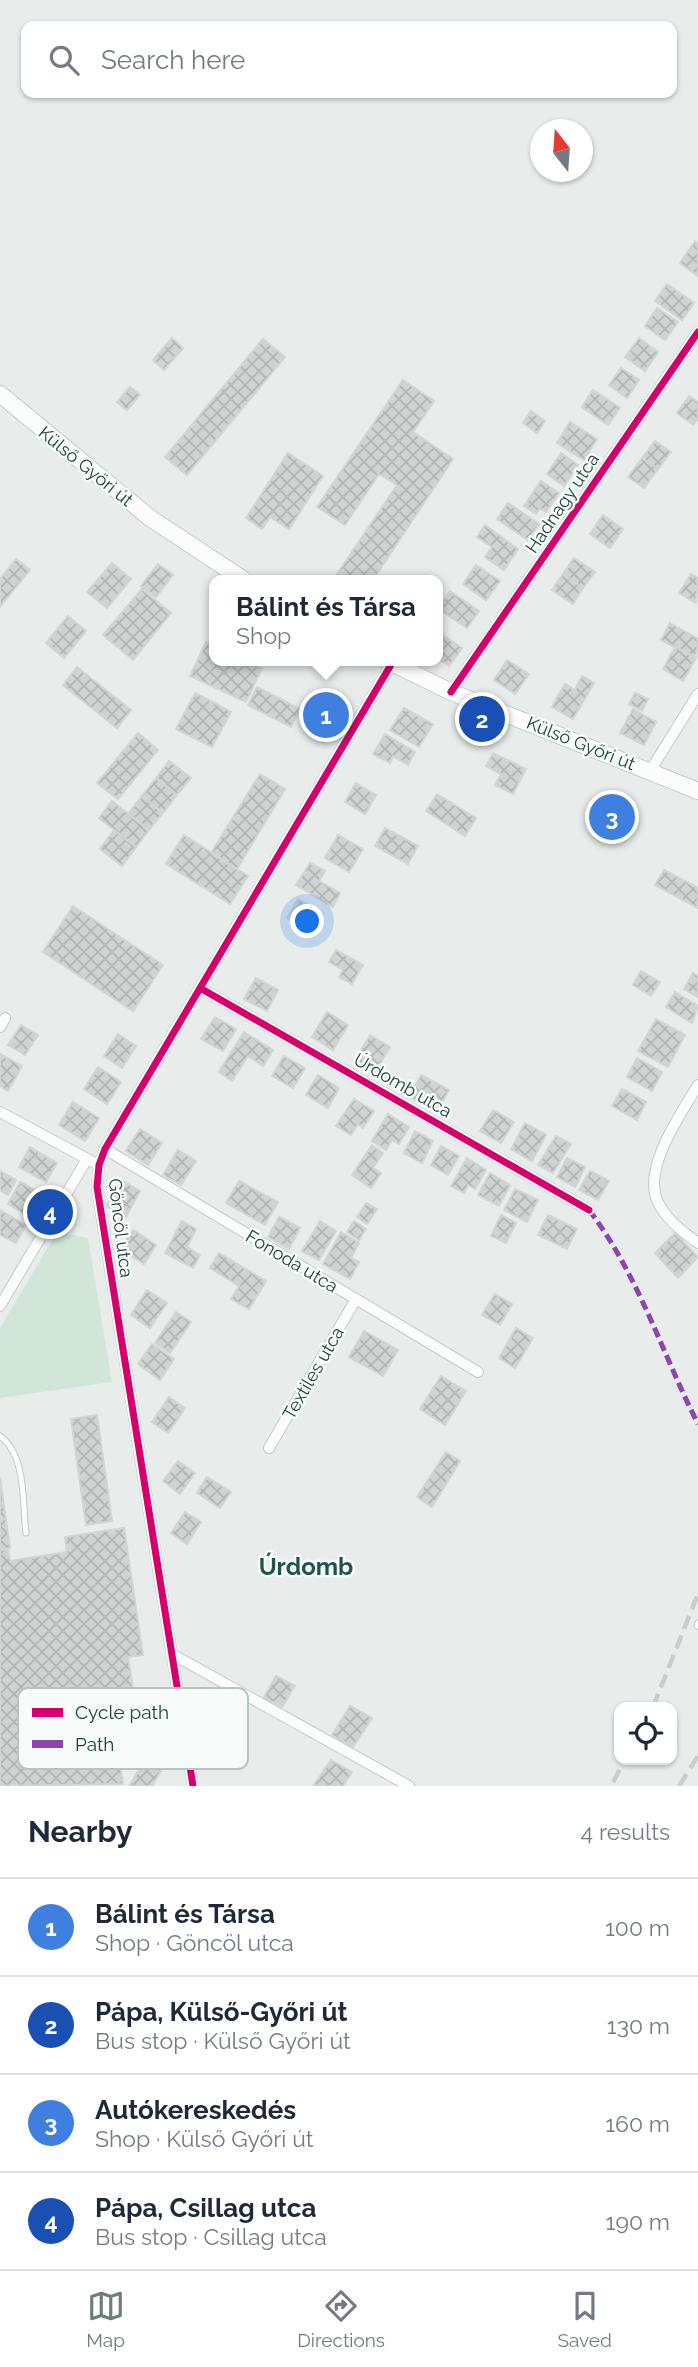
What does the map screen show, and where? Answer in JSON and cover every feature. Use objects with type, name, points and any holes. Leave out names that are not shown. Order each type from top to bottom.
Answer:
[{"type":"main road","name":"Külső Győri út","points":[[0,394],[150,518],[236,575]]},
{"type":"main road","name":"Külső Győri út","points":[[398,666],[451,692],[698,791]]},
{"type":"street","name":"Hadnagy utca","points":[[451,692],[698,332]]},
{"type":"street","name":"Göncöl utca","points":[[177,1688],[97,1187],[99,1165],[105,1149],[388,666]]},
{"type":"street","points":[[650,771],[698,694]]},
{"type":"street","name":"Úrdomb utca","points":[[200,988],[589,1210]]},
{"type":"street","points":[[698,1085],[666,1139],[655,1174],[656,1199],[673,1224],[698,1243]]},
{"type":"street","points":[[0,1112],[99,1165]]},
{"type":"street","name":"Fonoda utca","points":[[105,1149],[478,1372]]},
{"type":"street","points":[[0,1306],[88,1159]]},
{"type":"street","name":"Textiles utca","points":[[269,1448],[356,1299]]},
{"type":"street","points":[[172,1654],[233,1688]]},
{"type":"street","points":[[248,1696],[409,1786]]},
{"type":"lane","points":[[0,1436],[9,1443],[17,1456],[26,1533]]},
{"type":"green space","points":[[57,1232],[88,1238],[112,1382],[0,1398],[0,1328]]},
{"type":"building","points":[[695,241],[698,244],[698,276],[680,263]]},
{"type":"building","points":[[667,284],[694,303],[682,320],[655,301]]},
{"type":"building","points":[[657,308],[678,322],[665,340],[645,326]]},
{"type":"building","points":[[172,338],[183,348],[164,370],[153,360]]},
{"type":"building","points":[[639,338],[658,352],[645,371],[625,357]]},
{"type":"building","points":[[263,339],[285,357],[187,475],[165,457]]},
{"type":"building","points":[[621,368],[639,380],[627,398],[609,385]]},
{"type":"building","points":[[403,380],[434,401],[413,432],[453,459],[376,575],[336,575],[397,485],[379,474],[345,525],[317,507]]},
{"type":"building","points":[[130,387],[140,395],[127,410],[117,402]]},
{"type":"building","points":[[593,390],[620,408],[608,425],[582,407]]},
{"type":"building","points":[[689,396],[698,402],[698,419],[693,425],[677,413]]},
{"type":"building","points":[[531,411],[545,421],[537,433],[523,423]]},
{"type":"building","points":[[570,422],[597,439],[584,460],[557,443]]},
{"type":"building","points":[[655,441],[671,452],[658,469],[642,458]]},
{"type":"building","points":[[288,453],[323,476],[289,529],[270,517],[262,529],[246,518]]},
{"type":"building","points":[[561,453],[578,465],[564,486],[547,474]]},
{"type":"building","points":[[642,458],[658,469],[644,488],[628,477]]},
{"type":"building","points":[[541,481],[559,493],[546,512],[540,508],[536,514],[524,506]]},
{"type":"building","points":[[508,503],[539,524],[528,540],[497,519]]},
{"type":"building","points":[[603,515],[623,529],[610,548],[590,534]]},
{"type":"building","points":[[485,525],[518,549],[504,570],[485,557],[492,547],[477,537]]},
{"type":"building","points":[[574,558],[595,572],[583,588],[563,574]]},
{"type":"building","points":[[16,559],[30,570],[0,607],[0,579]]},
{"type":"building","points":[[112,563],[131,579],[107,608],[87,592]]},
{"type":"building","points":[[158,564],[173,575],[156,597],[141,586]]},
{"type":"building","points":[[476,565],[500,581],[486,600],[463,584]]},
{"type":"building","points":[[563,574],[583,588],[573,604],[552,590]]},
{"type":"building","points":[[691,574],[698,578],[696,603],[679,593]]},
{"type":"building","points":[[142,589],[171,613],[133,660],[103,635]]},
{"type":"building","points":[[450,591],[479,611],[467,628],[443,612],[443,602]]},
{"type":"building","points":[[68,616],[86,631],[64,658],[46,643]]},
{"type":"building","points":[[670,623],[698,639],[696,658],[661,640]]},
{"type":"building","points":[[443,635],[462,648],[449,666],[443,662]]},
{"type":"building","points":[[206,642],[209,644],[209,666],[262,668],[246,702],[190,676]]},
{"type":"building","points":[[675,647],[696,658],[683,681],[663,669]]},
{"type":"building","points":[[507,660],[529,674],[515,694],[494,680]]},
{"type":"building","points":[[77,667],[131,710],[117,728],[63,685]]},
{"type":"building","points":[[582,676],[594,683],[573,719],[552,707],[565,684],[575,690]]},
{"type":"building","points":[[257,687],[300,709],[291,727],[248,705]]},
{"type":"building","points":[[329,691],[347,702],[323,742],[305,731]]},
{"type":"building","points":[[195,693],[231,712],[212,747],[176,729]]},
{"type":"building","points":[[635,693],[648,699],[642,711],[629,704]]},
{"type":"building","points":[[404,708],[433,724],[419,747],[390,730]]},
{"type":"building","points":[[633,709],[656,722],[644,745],[620,733]]},
{"type":"building","points":[[138,733],[158,750],[118,799],[97,783]]},
{"type":"building","points":[[385,734],[415,752],[408,765],[393,756],[390,763],[373,754]]},
{"type":"building","points":[[493,753],[526,769],[513,794],[495,785],[501,774],[486,766]]},
{"type":"building","points":[[169,761],[191,778],[177,795],[156,778]]},
{"type":"building","points":[[260,774],[285,789],[237,869],[211,853]]},
{"type":"building","points":[[156,778],[177,795],[163,813],[142,796]]},
{"type":"building","points":[[356,783],[376,795],[365,814],[345,802]]},
{"type":"building","points":[[437,794],[476,818],[465,836],[426,811]]},
{"type":"building","points":[[142,796],[163,813],[149,830],[128,814]]},
{"type":"building","points":[[112,801],[149,830],[136,847],[99,818]]},
{"type":"building","points":[[385,828],[418,846],[408,864],[375,846]]},
{"type":"building","points":[[114,830],[136,847],[122,866],[100,849]]},
{"type":"building","points":[[184,835],[248,876],[230,904],[166,864]]},
{"type":"building","points":[[338,835],[363,849],[349,872],[325,858]]},
{"type":"building","points":[[310,863],[325,871],[319,881],[340,893],[333,907],[296,885]]},
{"type":"building","points":[[664,870],[698,888],[698,908],[655,885]]},
{"type":"building","points":[[298,899],[323,913],[311,933],[287,918]]},
{"type":"building","points":[[73,906],[163,965],[133,1011],[43,952]]},
{"type":"building","points":[[336,950],[363,965],[352,984],[339,977],[343,970],[329,962]]},
{"type":"building","points":[[641,971],[660,982],[651,996],[633,985]]},
{"type":"building","points":[[693,973],[698,976],[698,997],[684,989]]},
{"type":"building","points":[[256,978],[278,990],[267,1011],[244,999]]},
{"type":"building","points":[[675,992],[698,1006],[692,1023],[666,1007]]},
{"type":"building","points":[[327,1012],[348,1025],[333,1050],[312,1037]]},
{"type":"building","points":[[215,1017],[236,1029],[223,1051],[201,1039]]},
{"type":"building","points":[[656,1019],[685,1035],[668,1067],[638,1051]]},
{"type":"building","points":[[21,1025],[38,1035],[25,1055],[8,1045]]},
{"type":"building","points":[[244,1032],[273,1050],[263,1066],[248,1056],[232,1081],[219,1072]]},
{"type":"building","points":[[118,1034],[136,1046],[122,1068],[104,1056]]},
{"type":"building","points":[[370,1035],[390,1047],[375,1072],[355,1060]]},
{"type":"building","points":[[0,1054],[22,1066],[8,1091],[0,1086]]},
{"type":"building","points":[[284,1056],[305,1068],[293,1088],[272,1076]]},
{"type":"building","points":[[637,1058],[662,1072],[652,1091],[627,1077]]},
{"type":"building","points":[[98,1067],[121,1082],[107,1104],[84,1089]]},
{"type":"building","points":[[318,1075],[339,1088],[328,1108],[306,1095]]},
{"type":"building","points":[[421,1075],[449,1090],[437,1112],[409,1097]]},
{"type":"building","points":[[622,1089],[646,1102],[637,1120],[612,1106]]},
{"type":"building","points":[[354,1099],[374,1111],[363,1128],[358,1124],[351,1135],[336,1126]]},
{"type":"building","points":[[73,1102],[99,1118],[85,1141],[59,1125]]},
{"type":"building","points":[[493,1110],[514,1122],[501,1143],[480,1131]]},
{"type":"building","points":[[388,1114],[409,1127],[399,1144],[392,1140],[386,1150],[372,1141]]},
{"type":"building","points":[[525,1123],[546,1135],[532,1161],[511,1149]]},
{"type":"building","points":[[140,1129],[162,1143],[148,1165],[126,1151]]},
{"type":"building","points":[[415,1131],[433,1141],[422,1163],[404,1153]]},
{"type":"building","points":[[556,1136],[571,1144],[553,1173],[538,1165]]},
{"type":"building","points":[[372,1145],[383,1153],[373,1168],[381,1173],[371,1188],[352,1175]]},
{"type":"building","points":[[441,1146],[459,1156],[448,1175],[431,1165]]},
{"type":"building","points":[[30,1147],[57,1163],[46,1182],[19,1167]]},
{"type":"building","points":[[178,1150],[196,1161],[181,1185],[163,1175]]},
{"type":"building","points":[[467,1158],[486,1170],[475,1189],[468,1185],[464,1193],[451,1186]]},
{"type":"building","points":[[567,1158],[585,1167],[575,1187],[557,1177]]},
{"type":"building","points":[[0,1171],[16,1180],[8,1195],[0,1190]]},
{"type":"building","points":[[590,1171],[609,1181],[598,1200],[579,1190]]},
{"type":"building","points":[[490,1173],[510,1185],[499,1206],[478,1195]]},
{"type":"building","points":[[121,1180],[140,1191],[126,1217],[106,1206]]},
{"type":"building","points":[[239,1181],[278,1202],[265,1225],[226,1203]]},
{"type":"building","points":[[20,1182],[42,1194],[29,1217],[8,1204]]},
{"type":"building","points":[[515,1189],[538,1200],[527,1222],[504,1210]]},
{"type":"building","points":[[366,1203],[377,1209],[367,1224],[357,1217]]},
{"type":"building","points":[[0,1210],[26,1225],[16,1243],[0,1235]]},
{"type":"building","points":[[501,1215],[516,1223],[506,1243],[491,1236]]},
{"type":"building","points":[[548,1215],[577,1229],[567,1249],[538,1235]]},
{"type":"building","points":[[279,1217],[300,1228],[289,1249],[268,1237]]},
{"type":"building","points":[[182,1221],[196,1229],[187,1247],[200,1255],[193,1268],[165,1253]]},
{"type":"building","points":[[320,1221],[336,1231],[319,1260],[302,1251]]},
{"type":"building","points":[[354,1221],[366,1229],[359,1240],[347,1232]]},
{"type":"building","points":[[133,1230],[156,1245],[144,1264],[120,1249]]},
{"type":"building","points":[[341,1232],[359,1243],[351,1258],[359,1262],[350,1279],[323,1264]]},
{"type":"building","points":[[675,1233],[698,1257],[678,1278],[655,1253]]},
{"type":"building","points":[[219,1253],[266,1281],[249,1309],[231,1299],[239,1286],[210,1268]]},
{"type":"building","points":[[147,1290],[167,1303],[150,1328],[131,1315]]},
{"type":"building","points":[[495,1294],[512,1304],[500,1325],[482,1315]]},
{"type":"building","points":[[176,1312],[191,1322],[170,1353],[155,1343]]},
{"type":"building","points":[[516,1328],[533,1338],[515,1368],[499,1358]]},
{"type":"building","points":[[364,1331],[398,1350],[383,1376],[349,1357]]},
{"type":"building","points":[[152,1344],[174,1359],[160,1380],[138,1364]]},
{"type":"building","points":[[441,1376],[466,1391],[445,1425],[420,1409]]},
{"type":"building","points":[[169,1397],[185,1408],[168,1433],[152,1422]]},
{"type":"building","points":[[97,1415],[112,1521],[86,1525],[71,1419]]},
{"type":"building","points":[[446,1452],[460,1461],[432,1507],[417,1497]]},
{"type":"building","points":[[178,1461],[195,1473],[180,1494],[163,1481]]},
{"type":"building","points":[[207,1477],[231,1492],[220,1508],[197,1493]]},
{"type":"building","points":[[0,1478],[10,1548],[0,1550]]},
{"type":"building","points":[[185,1512],[201,1522],[187,1544],[171,1533]]},
{"type":"building","points":[[124,1528],[143,1655],[128,1657],[133,1688],[18,1688],[18,1769],[121,1769],[123,1784],[0,1786],[0,1550],[8,1549],[10,1561],[67,1552],[65,1537]]},
{"type":"building","points":[[276,1676],[295,1686],[282,1707],[264,1697]]},
{"type":"building","points":[[350,1706],[372,1718],[353,1747],[332,1735]]},
{"type":"building","points":[[331,1760],[352,1772],[343,1786],[313,1786]]},
{"type":"building","points":[[140,1769],[162,1769],[152,1786],[129,1786]]},
{"type":"railway","points":[[655,1702],[698,1594]]},
{"type":"railway","points":[[679,1786],[698,1756]]},
{"type":"railway","points":[[613,1782],[622,1765]]},
{"type":"marked path","points":[[589,1210],[622,1260],[636,1287],[698,1424]]},
{"type":"cycle path","points":[[451,692],[698,332]]},
{"type":"cycle path","points":[[177,1688],[97,1187],[99,1165],[105,1149],[390,666]]},
{"type":"cycle path","points":[[200,988],[589,1210]]},
{"type":"cycle path","points":[[190,1769],[193,1786]]},
{"type":"place","name":"Bálint és Társa","points":[[326,715]]},
{"type":"place","name":"Pápa, Külső-Győri út","points":[[482,719]]},
{"type":"place","name":"Autókereskedés","points":[[612,817]]},
{"type":"place","name":"Pápa, Csillag utca","points":[[50,1212]]},
{"type":"district","name":"Úrdomb","points":[[306,1566]]}]
